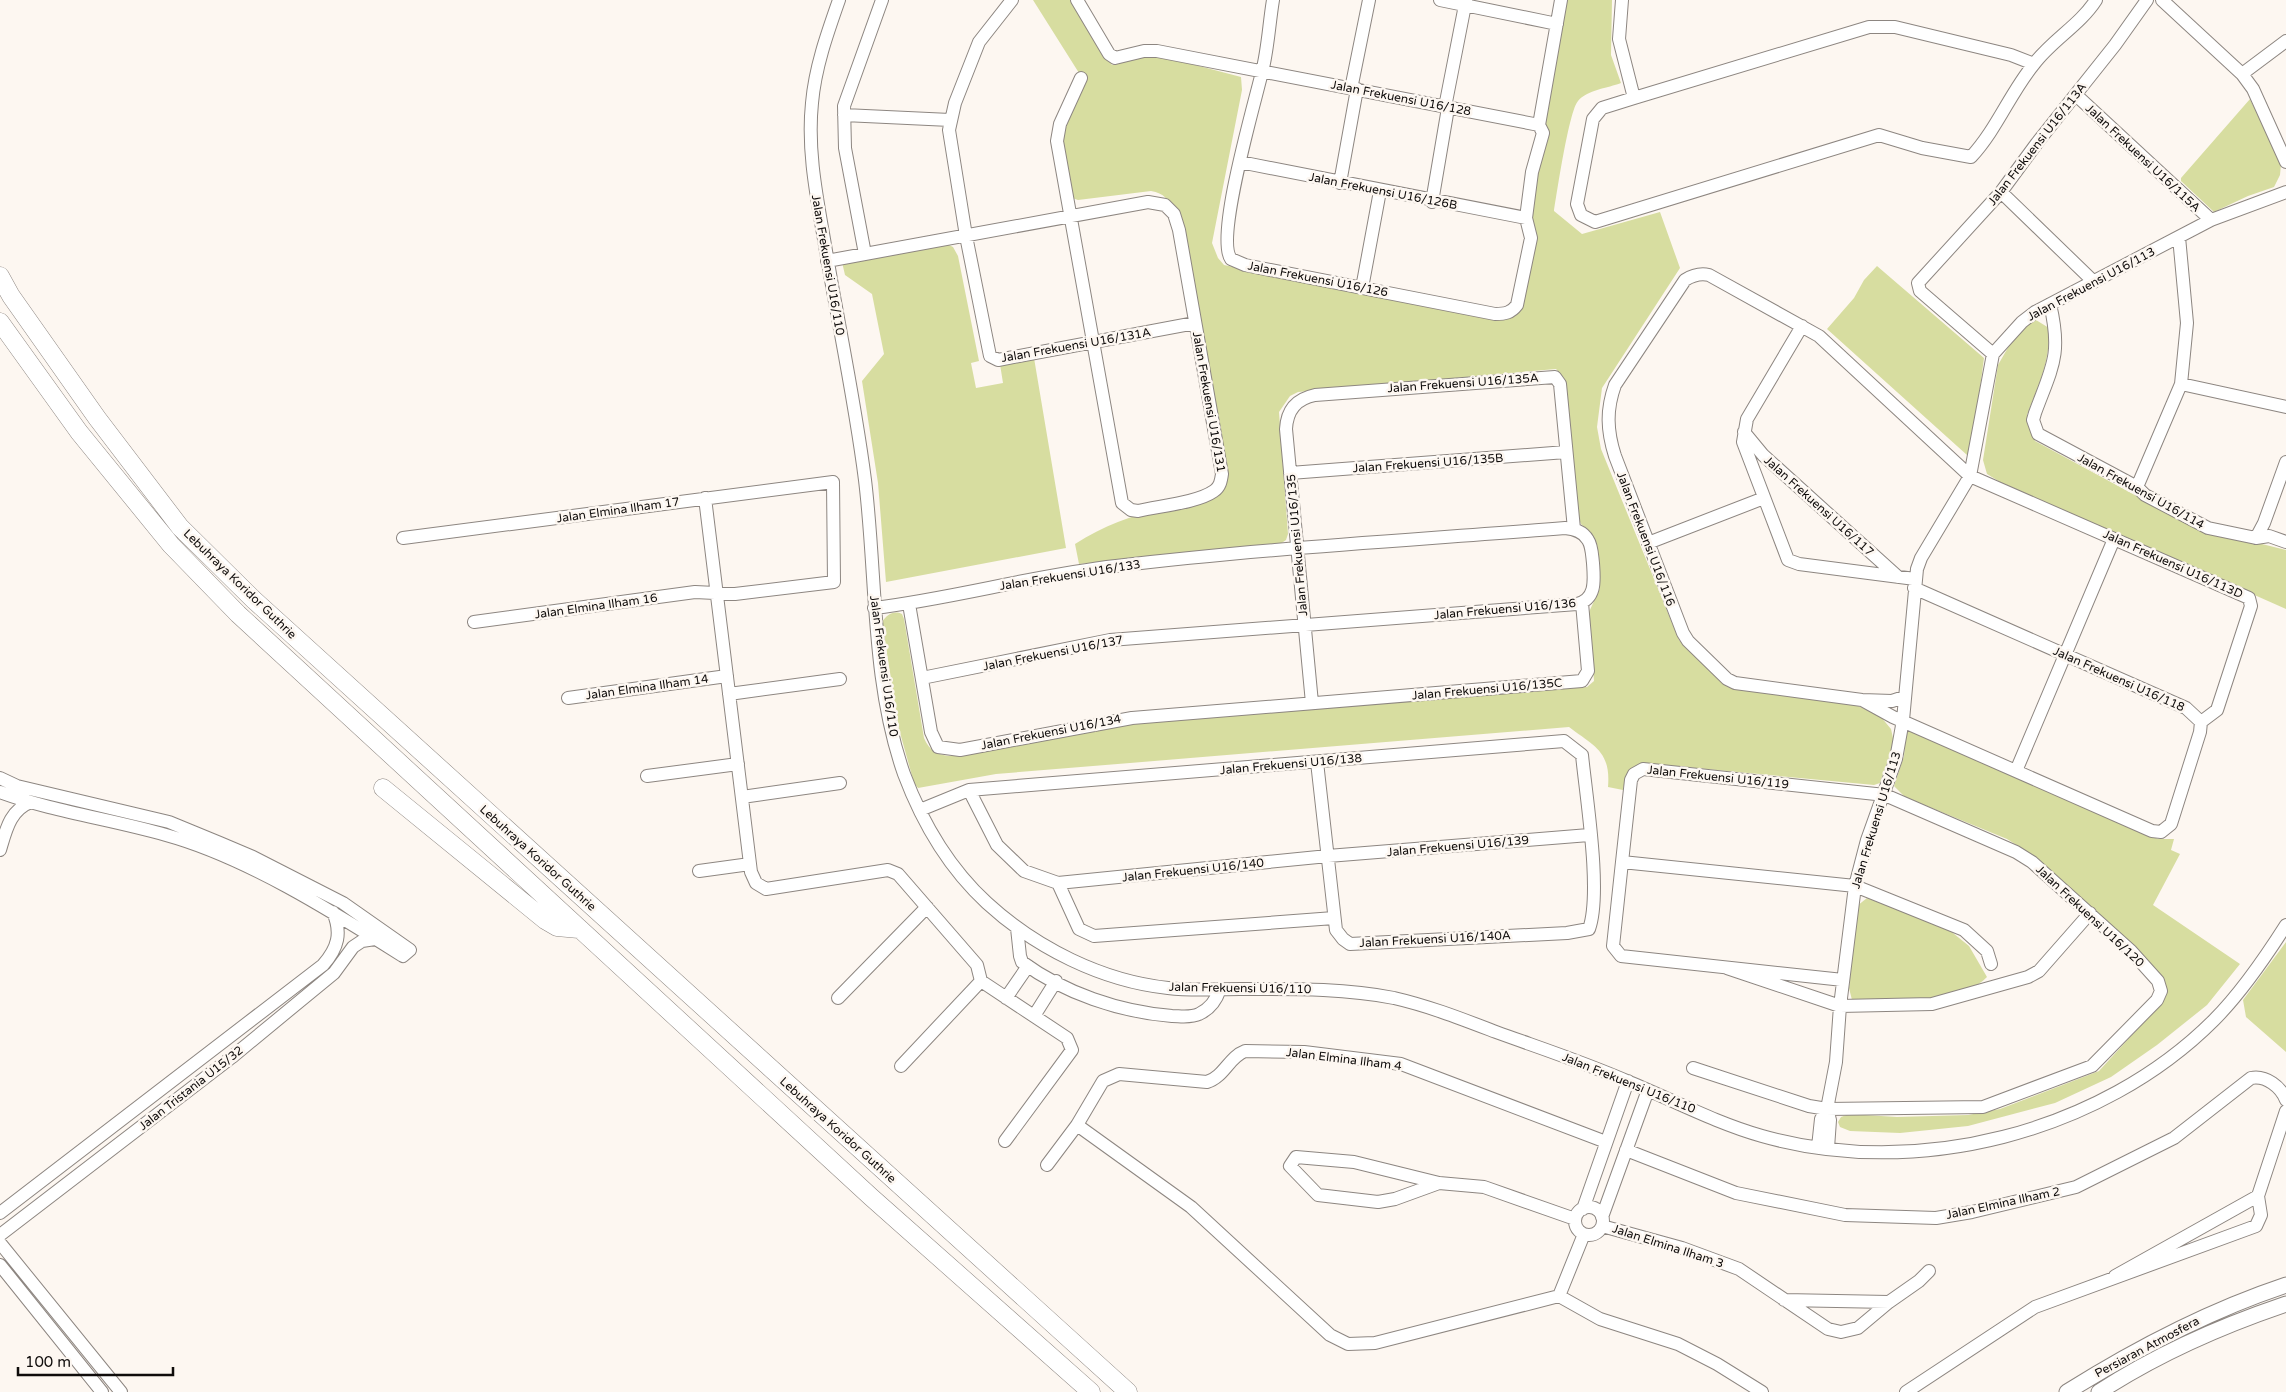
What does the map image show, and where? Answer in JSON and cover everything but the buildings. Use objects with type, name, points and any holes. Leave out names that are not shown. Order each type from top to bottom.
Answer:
[{"type":"highway","name":"Lebuhraya Koridor Guthrie","points":[[0,276],[11,296],[97,418],[187,534],[262,607],[1128,1392]]},
{"type":"highway","name":"Lebuhraya Koridor Guthrie","points":[[0,322],[80,432],[171,545],[238,614],[871,1197],[1091,1392]]},
{"type":"highway","points":[[383,788],[545,920],[557,927],[579,929]]},
{"type":"highway","points":[[1046,1353],[1072,1392]]},
{"type":"main road","name":"Persiaran Atmosfera","points":[[2067,1392],[2108,1366],[2182,1326],[2255,1295],[2286,1285]]},
{"type":"main road","name":"Persiaran Atmosfera","points":[[2099,1392],[2191,1341],[2247,1317],[2286,1304]]},
{"type":"street","name":"Jalan Frekuensi U16/110","points":[[839,0],[826,35],[815,78],[810,136],[813,170],[827,261],[865,482],[874,608],[888,713],[904,773],[920,810],[962,878],[985,901],[1017,928],[1081,964],[1122,978],[1165,988],[1342,990],[1422,1005],[1628,1081],[1744,1130],[1790,1142],[1873,1152],[1939,1148],[2022,1134],[2071,1116],[2121,1090],[2174,1055],[2204,1029],[2234,997],[2267,955],[2286,925]]},
{"type":"street","points":[[866,254],[845,148],[844,115],[847,95],[882,0]]},
{"type":"street","points":[[966,236],[950,137],[950,120],[978,42],[1012,0]]},
{"type":"street","name":"Jalan Frekuensi U16/128","points":[[1077,0],[1111,56],[1118,57],[1144,51],[1157,51],[1539,125]]},
{"type":"street","name":"Jalan Frekuensi U16/126","points":[[1273,0],[1263,71],[1248,117],[1226,245],[1231,259],[1245,265],[1495,314],[1509,313],[1517,305],[1531,238],[1526,218]]},
{"type":"street","points":[[1340,183],[1369,0]]},
{"type":"street","points":[[1440,0],[1465,3],[1557,24]]},
{"type":"street","points":[[1526,218],[1532,172],[1543,133],[1539,125],[1561,0]]},
{"type":"street","points":[[1622,0],[1619,39],[1634,98]]},
{"type":"street","points":[[2034,64],[2011,55],[1895,27],[1868,27],[1634,98],[1602,108],[1593,119],[1577,204],[1581,215],[1595,222],[1879,135],[1922,148],[1971,157],[1987,140],[2034,64],[2088,12],[2096,0]]},
{"type":"street","name":"Jalan Frekuensi U16/113A","points":[[1993,354],[1920,291],[1917,286],[1919,280],[2001,192],[2146,0]]},
{"type":"street","points":[[2162,0],[2242,74],[2252,89],[2286,162]]},
{"type":"street","points":[[1432,202],[1465,3]]},
{"type":"street","points":[[2242,74],[2286,41]]},
{"type":"street","points":[[1070,217],[1058,132],[1081,78]]},
{"type":"street","name":"Jalan Frekuensi U16/115A","points":[[2076,95],[2211,220]]},
{"type":"street","points":[[844,115],[950,120]]},
{"type":"street","name":"Jalan Frekuensi U16/126B","points":[[1240,162],[1432,202],[1526,218]]},
{"type":"street","points":[[1362,288],[1380,191]]},
{"type":"street","points":[[2001,192],[2094,282]]},
{"type":"street","name":"Jalan Frekuensi U16/113","points":[[1823,1147],[1830,1120],[1827,1109],[1836,1062],[1840,1006],[1855,886],[1868,840],[1896,759],[1903,720],[1914,583],[1921,558],[1970,476],[1993,354],[2022,322],[2050,304],[2211,220],[2286,192]]},
{"type":"street","name":"Jalan Frekuensi U16/131","points":[[827,261],[1148,202],[1165,205],[1174,214],[1176,220],[1222,474],[1216,491],[1138,510],[1131,510],[1122,503],[1070,217]]},
{"type":"street","name":"Jalan Frekuensi U16/131A","points":[[966,236],[989,354],[992,358],[998,360],[1195,323]]},
{"type":"street","points":[[2137,487],[2181,384],[2187,323],[2179,237]]},
{"type":"street","name":"Jalan Frekuensi U16/116","points":[[1802,326],[1709,275],[1698,274],[1685,280],[1615,385],[1609,401],[1608,428],[1611,444],[1648,543],[1682,632],[1688,641],[1727,679],[1744,685],[1862,700]]},
{"type":"street","name":"Jalan Frekuensi U16/114","points":[[2050,304],[2057,342],[2056,358],[2035,413],[2035,428],[2044,439],[2137,487],[2145,495],[2208,528],[2256,538],[2268,536],[2286,542]]},
{"type":"street","points":[[1802,326],[1818,336],[1970,476]]},
{"type":"street","name":"Jalan Frekuensi U16/117","points":[[1802,326],[1746,419],[1743,442],[1788,560],[1799,564],[1898,577],[1914,583]]},
{"type":"street","name":"Jalan Frekuensi U16/135A","points":[[1306,396],[1556,377],[1560,384],[1574,529]]},
{"type":"street","points":[[2181,384],[2286,407]]},
{"type":"street","name":"Jalan Frekuensi U16/135","points":[[1306,396],[1293,406],[1286,421],[1296,549],[1312,703]]},
{"type":"street","name":"Jalan Frekuensi U16/117","points":[[1744,432],[1763,454],[1898,577]]},
{"type":"street","name":"Jalan Frekuensi U16/135B","points":[[1290,473],[1566,452]]},
{"type":"street","points":[[2256,538],[2264,523],[2286,462]]},
{"type":"street","name":"Jalan Frekuensi U16/113D","points":[[1970,476],[2247,596],[2251,600],[2251,606],[2217,710],[2201,722]]},
{"type":"street","name":"Jalan Elmina Ilham 17","points":[[403,538],[833,482],[834,582]]},
{"type":"street","points":[[706,498],[750,864],[756,883],[766,889],[888,870],[898,874],[977,966],[981,981],[1067,1038],[1072,1050],[1005,1141]]},
{"type":"street","points":[[1648,543],[1764,498]]},
{"type":"street","points":[[1296,549],[1574,529]]},
{"type":"street","name":"Jalan Frekuensi U16/136","points":[[1304,624],[1582,603],[1593,589],[1593,564],[1588,539],[1574,529]]},
{"type":"street","points":[[2016,771],[2114,539]]},
{"type":"street","name":"Jalan Frekuensi U16/133","points":[[874,608],[909,604],[1099,568],[1296,549]]},
{"type":"street","name":"Jalan Elmina Ilham 16","points":[[474,622],[695,592],[735,594],[834,582]]},
{"type":"street","name":"Jalan Frekuensi U16/118","points":[[1914,583],[2066,655],[2186,708],[2201,722]]},
{"type":"street","name":"Jalan Frekuensi U16/135C","points":[[1312,703],[1582,681],[1588,671],[1582,603]]},
{"type":"street","name":"Jalan Frekuensi U16/134","points":[[909,604],[931,732],[938,747],[946,750],[960,750],[1122,719],[1312,703]]},
{"type":"street","name":"Jalan Frekuensi U16/137","points":[[922,678],[1110,640],[1304,624]]},
{"type":"street","name":"Jalan Elmina Ilham 14","points":[[568,698],[727,676]]},
{"type":"street","points":[[729,694],[840,679]]},
{"type":"street","points":[[1862,700],[1892,701],[1904,697]]},
{"type":"street","points":[[1862,700],[2016,771],[2152,831],[2161,832],[2171,824],[2198,742],[2201,722]]},
{"type":"street","name":"Jalan Frekuensi U16/138","points":[[920,810],[969,790],[1564,741],[1582,754],[1593,871],[1592,920],[1589,929]]},
{"type":"street","name":"Jalan Frekuensi U16/140A","points":[[1317,762],[1336,930],[1350,944],[1557,933],[1589,929]]},
{"type":"street","points":[[648,776],[738,764]]},
{"type":"street","name":"Jalan Frekuensi U16/119","points":[[1727,968],[1620,956],[1613,946],[1631,780],[1634,774],[1643,769],[1885,795]]},
{"type":"street","points":[[0,778],[17,786],[169,822],[228,847],[343,903],[410,950],[402,956],[333,912],[247,867],[168,835],[31,802],[0,792]]},
{"type":"street","points":[[742,797],[840,783]]},
{"type":"street","points":[[969,790],[997,845],[1024,871],[1058,883],[1079,929],[1094,936],[1334,918]]},
{"type":"street","name":"Jalan Frekuensi U16/120","points":[[1827,1109],[1983,1107],[2092,1066],[2101,1060],[2157,1000],[2161,990],[2158,981],[2131,951],[2032,862],[2016,852],[1885,795]]},
{"type":"street","points":[[0,850],[12,816],[20,806],[31,802]]},
{"type":"street","name":"Jalan Frekuensi U16/139","points":[[1328,856],[1589,835]]},
{"type":"street","name":"Jalan Frekuensi U16/140","points":[[1058,883],[1328,856]]},
{"type":"street","points":[[1622,862],[1855,886],[1964,930],[1987,951],[1991,964]]},
{"type":"street","points":[[699,871],[750,864]]},
{"type":"street","points":[[838,998],[927,907]]},
{"type":"street","name":"Jalan Tristania U15/32","points":[[0,1213],[323,965],[333,954],[338,942],[339,930],[333,912]]},
{"type":"street","points":[[1727,968],[1840,1006],[1932,1004],[2028,977],[2039,971],[2090,913]]},
{"type":"street","points":[[1017,928],[1020,956],[1028,966],[1073,990],[1104,1002],[1137,1011],[1182,1016],[1196,1015],[1216,1000],[1220,989]]},
{"type":"street","name":"Jalan Tristania U15/32","points":[[0,1235],[266,1029],[334,972],[353,946],[362,941],[375,938]]},
{"type":"street","points":[[1006,998],[1028,966]]},
{"type":"street","points":[[1727,968],[1843,980]]},
{"type":"street","points":[[901,1066],[981,981]]},
{"type":"street","points":[[1034,1016],[1056,981]]},
{"type":"street","points":[[255,1017],[266,1029]]},
{"type":"street","name":"Jalan Elmina Ilham 4","points":[[1047,1165],[1077,1125],[1104,1081],[1111,1076],[1119,1074],[1207,1082],[1214,1079],[1237,1054],[1245,1051],[1304,1052],[1401,1064],[1606,1142]]},
{"type":"street","points":[[1693,1068],[1809,1106],[1827,1109]]},
{"type":"street","name":"Jalan Elmina Ilham 2","points":[[1626,1150],[1736,1193],[1846,1215],[1936,1218],[1972,1212],[2076,1187],[2174,1138],[2251,1078],[2266,1078],[2286,1097]]},
{"type":"street","points":[[1628,1081],[1579,1214],[1577,1228],[1584,1234],[1593,1235],[1602,1221],[1648,1090]]},
{"type":"street","points":[[1906,1392],[2035,1307],[2115,1276],[2256,1226],[2261,1215],[2258,1196],[2286,1111]]},
{"type":"street","points":[[1077,1125],[1191,1207],[1330,1335],[1348,1344],[1375,1343],[1559,1296],[1600,1319],[1678,1344],[1717,1364],[1762,1392]]},
{"type":"street","points":[[1439,1183],[1395,1199],[1378,1202],[1318,1195],[1290,1166],[1296,1158],[1354,1162],[1439,1183],[1484,1187],[1579,1214],[1592,1208],[1602,1221]]},
{"type":"street","points":[[2115,1276],[2258,1196]]},
{"type":"street","name":"Jalan Elmina Ilham 3","points":[[1602,1221],[1739,1269],[1828,1328],[1841,1332],[1858,1328],[1889,1302],[1920,1281],[1929,1271]]},
{"type":"street","points":[[1559,1296],[1584,1234]]},
{"type":"street","points":[[0,1244],[121,1392]]},
{"type":"street","points":[[0,1265],[102,1392]]},
{"type":"street","points":[[1784,1300],[1889,1302]]},
{"type":"green space","points":[[1033,0],[1071,0],[1112,65],[1150,55],[1161,56],[1241,77],[1242,90],[1212,243],[1218,258],[1224,265],[1495,320],[1524,296],[1525,218],[1565,0],[1612,0],[1611,55],[1621,83],[1587,94],[1578,101],[1567,135],[1554,211],[1582,234],[1660,212],[1680,268],[1602,388],[1597,427],[1601,449],[1679,640],[1726,684],[1856,705],[1881,717],[1891,729],[1894,743],[1880,783],[1874,785],[1653,764],[1633,771],[1627,778],[1623,790],[1608,787],[1607,765],[1604,757],[1593,745],[1569,727],[996,774],[918,788],[914,783],[899,729],[882,622],[888,615],[893,613],[902,614],[904,619],[924,738],[928,746],[934,751],[950,756],[1117,726],[1587,687],[1594,681],[1589,612],[1600,588],[1596,541],[1591,533],[1581,524],[1578,517],[1564,378],[1556,369],[1298,392],[1290,396],[1279,412],[1288,534],[1286,540],[1277,546],[1079,564],[1075,544],[1123,520],[1206,498],[1221,477],[1174,211],[1166,198],[1159,193],[1151,191],[1078,200],[1072,198],[1056,142],[1079,73]]},
{"type":"green space","points":[[2250,99],[2281,164],[2280,175],[2274,187],[2248,196],[2214,212],[2181,181],[2181,178]]},
{"type":"green space","points":[[947,244],[953,247],[958,256],[979,361],[971,363],[976,388],[1003,383],[999,358],[1033,352],[1066,548],[886,582],[878,483],[862,381],[884,354],[872,294],[845,275],[842,262]]},
{"type":"green space","points":[[1877,266],[1984,358],[1973,441],[1970,453],[1967,455],[1827,329],[1854,298],[1864,280]]},
{"type":"green space","points":[[2036,320],[2049,328],[2049,340],[2046,362],[2027,415],[2027,423],[2035,441],[2194,527],[2286,550],[2286,609],[2000,482],[1987,474],[1983,460],[1998,365],[2010,344],[2027,325]]},
{"type":"green space","points":[[1909,729],[2158,839],[2174,839],[2171,850],[2180,854],[2153,905],[2240,964],[2207,1005],[2157,1045],[2111,1077],[2055,1103],[1968,1126],[1900,1133],[1850,1131],[1840,1127],[1838,1122],[1841,1117],[1849,1114],[1897,1117],[1968,1115],[2000,1109],[2099,1071],[2164,1000],[2167,993],[2126,942],[2026,851],[2007,839],[1905,797],[1894,786],[1904,756],[1906,732]]},
{"type":"green space","points":[[1867,898],[1948,929],[1969,946],[1987,977],[1975,986],[1959,993],[1942,997],[1904,1000],[1852,1000],[1849,988],[1857,906]]},
{"type":"green space","points":[[2286,942],[2286,1052],[2246,1017],[2243,1000]]}]
